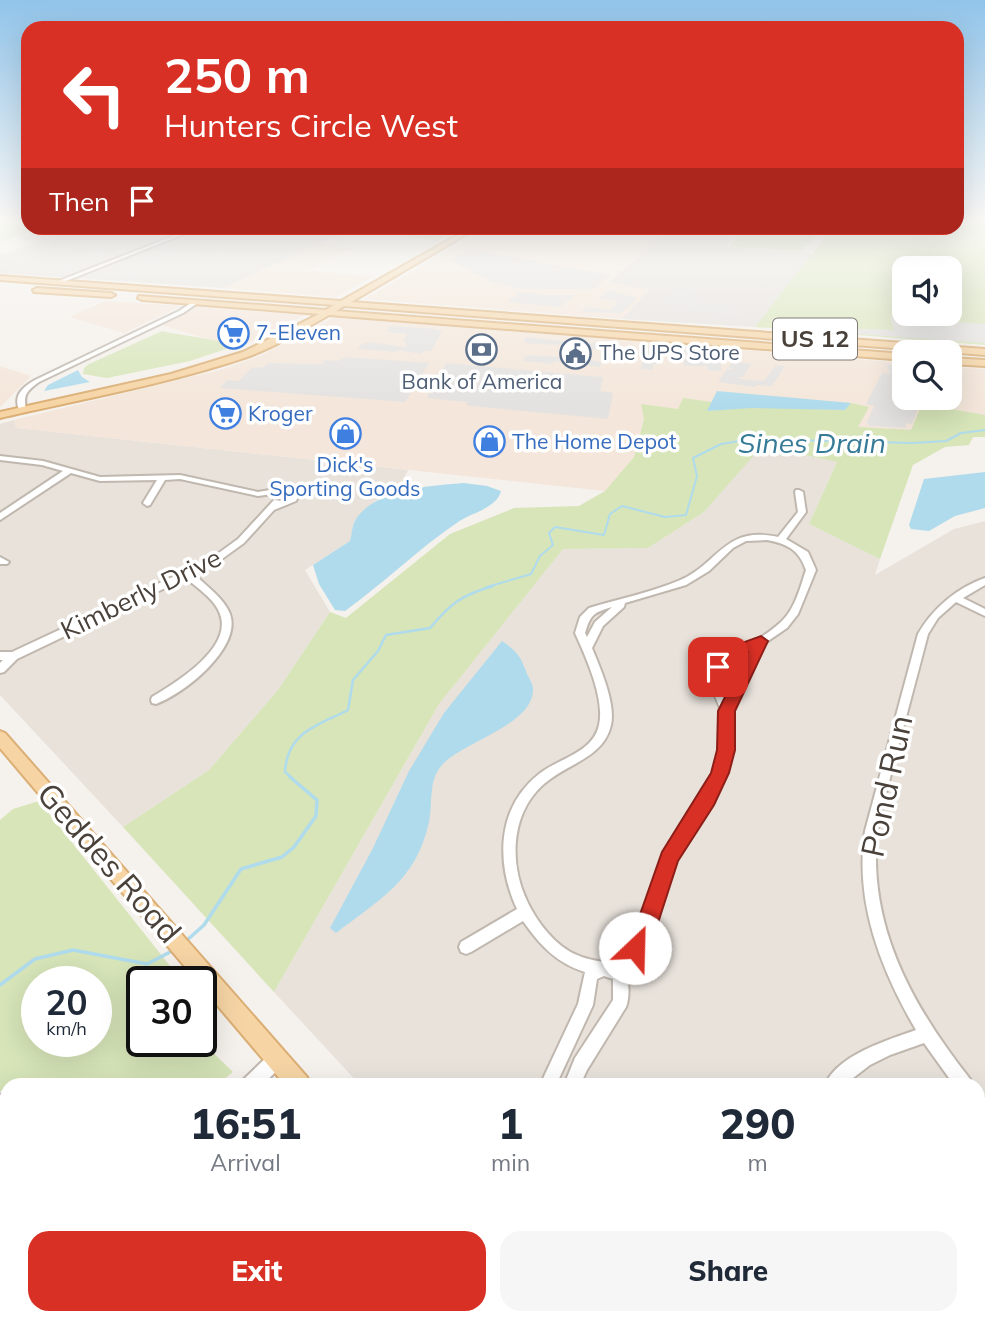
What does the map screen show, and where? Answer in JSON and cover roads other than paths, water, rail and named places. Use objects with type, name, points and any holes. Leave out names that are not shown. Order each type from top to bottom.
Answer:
[{"type":"main road","points":[[40,290],[58,287],[60,283]]},
{"type":"main road","name":"US 12","points":[[71,283],[985,352]]},
{"type":"main road","points":[[0,415],[225,361],[270,343],[378,283]]},
{"type":"main road","name":"US 12","points":[[0,287],[892,356]]},
{"type":"main road","points":[[128,296],[131,292],[146,288]]},
{"type":"main road","points":[[479,323],[494,320],[492,314]]},
{"type":"main road","points":[[540,328],[538,324],[543,321],[561,320]]},
{"type":"main road","points":[[962,362],[985,362]]},
{"type":"main road","name":"Geddes Road","points":[[0,737],[293,1078]]},
{"type":"street","points":[[23,410],[19,403],[21,396],[37,381],[181,312],[196,302]]},
{"type":"street","points":[[0,458],[43,463],[108,479],[198,479],[265,494],[277,499],[273,508]]},
{"type":"street","points":[[0,517],[69,471]]},
{"type":"street","points":[[147,503],[163,477]]},
{"type":"street","name":"Kimberly Drive","points":[[0,669],[13,656],[231,551],[273,508],[293,499],[296,492],[288,489],[265,494]]},
{"type":"street","points":[[781,539],[802,512],[799,492]]},
{"type":"street","points":[[575,1078],[581,1064],[621,1002],[623,984],[620,975],[605,967],[584,966],[563,956],[541,937],[524,913],[514,888],[510,864],[510,833],[517,810],[528,793],[543,778],[592,748],[605,724],[606,707],[580,633],[584,617],[592,610],[623,603],[683,583],[739,541],[761,537],[781,539],[805,554],[811,570],[789,618],[761,641],[731,653],[718,667],[716,686],[720,702],[726,711]]},
{"type":"street","points":[[156,700],[187,680],[214,654],[228,630],[227,616],[223,609],[188,574]]},
{"type":"street","name":"Pond Run","points":[[959,1078],[927,1034],[897,978],[880,933],[872,900],[869,853],[874,817],[923,634],[936,612],[985,581]]},
{"type":"street","points":[[955,598],[985,613]]},
{"type":"street","points":[[586,647],[599,624],[623,603]]},
{"type":"street","points":[[551,1078],[585,1004],[592,975],[626,958],[643,936],[669,858],[714,786],[726,750],[726,711],[761,641]]},
{"type":"street","name":"Kimberly Drive","points":[[0,656],[13,656]]},
{"type":"street","points":[[466,947],[524,913]]},
{"type":"street","points":[[840,1078],[856,1063],[873,1053],[927,1034]]},
{"type":"street","points":[[257,1078],[276,1059]]},
{"type":"water","points":[[78,370],[82,377],[90,382],[44,391],[48,385]]},
{"type":"water","points":[[717,391],[851,403],[845,410],[751,408],[707,411]]},
{"type":"water","points":[[985,472],[985,508],[955,516],[929,531],[911,529],[909,525],[924,479]]},
{"type":"water","points":[[464,483],[501,491],[499,497],[489,506],[443,532],[345,611],[335,610],[319,584],[313,565],[350,541],[355,521],[365,509],[405,490]]},
{"type":"water","points":[[502,641],[515,651],[523,663],[533,687],[530,702],[510,723],[452,756],[442,765],[435,778],[429,822],[415,859],[394,887],[336,933],[330,928],[373,848],[409,771],[444,713]]},
{"type":"waterway","name":"Sines Drain","points":[[487,587],[531,574],[540,556],[553,545],[549,533],[555,527],[604,535],[610,514],[622,506],[665,517],[686,515],[697,476],[693,458],[721,444],[752,439],[913,443],[946,441],[961,433],[985,430]]},
{"type":"waterway","name":"Sines Drain","points":[[292,778],[285,772],[291,748],[306,732],[348,710],[353,680],[378,651],[386,635],[430,628],[458,601],[493,586]]},
{"type":"waterway","name":"Sines Drain","points":[[185,942],[204,925],[241,869],[282,857],[294,847],[316,816],[317,800],[290,777]]},
{"type":"waterway","name":"Sines Drain","points":[[0,985],[35,959],[73,950],[147,964],[174,950]]},
{"type":"place","name":"7-Eleven","points":[[233,333]]},
{"type":"place","name":"Bank of America","points":[[482,350]]},
{"type":"place","name":"The UPS Store","points":[[576,353]]},
{"type":"place","name":"Kroger","points":[[225,414]]},
{"type":"place","name":"Dick's Sporting Goods","points":[[345,433]]},
{"type":"place","name":"The Home Depot","points":[[489,442]]}]
